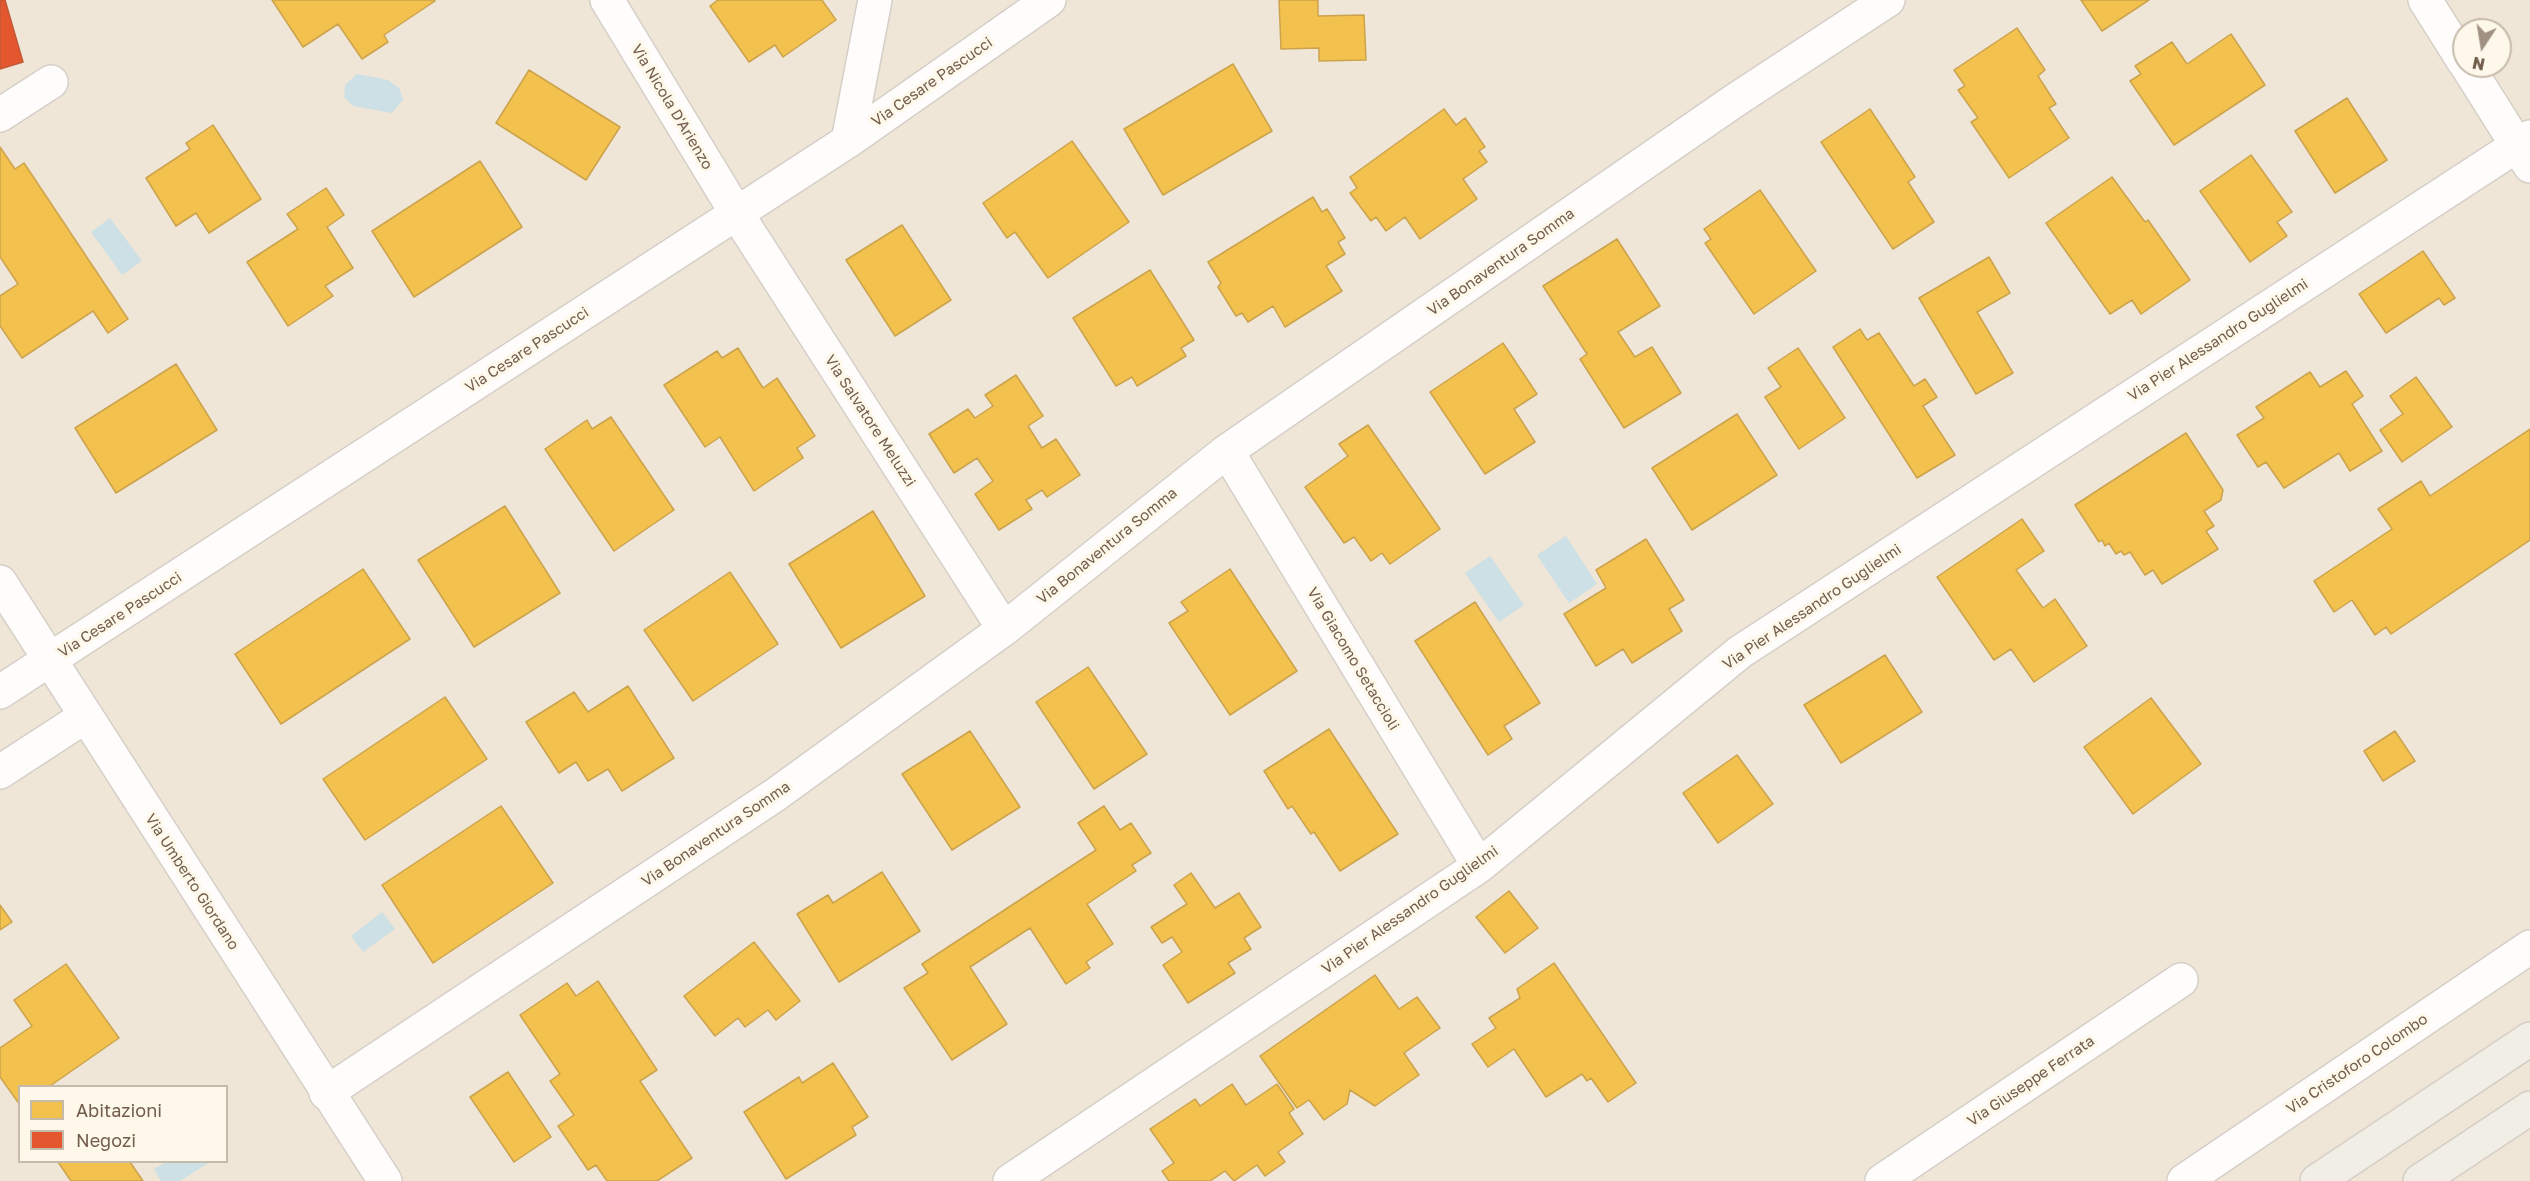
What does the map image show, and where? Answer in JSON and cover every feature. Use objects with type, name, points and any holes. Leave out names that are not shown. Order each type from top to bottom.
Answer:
[{"type":"main road","points":[[2317,1181],[2530,1039]]},
{"type":"main road","points":[[2420,1181],[2530,1108]]},
{"type":"street","name":"Via Nicola D'Arienzo","points":[[607,0],[737,214]]},
{"type":"street","points":[[848,141],[874,0]]},
{"type":"street","name":"Via Cesare Pascucci","points":[[0,692],[848,141],[1049,0]]},
{"type":"street","name":"Via Bonaventura Somma","points":[[326,1093],[775,795],[1004,629],[1227,451],[1734,101],[1888,0]]},
{"type":"street","points":[[2424,0],[2452,43]]},
{"type":"street","points":[[2476,78],[2526,149]]},
{"type":"street","points":[[0,115],[51,82]]},
{"type":"street","name":"Via Pier Alessandro Guglielmi","points":[[1010,1181],[1479,866],[1740,652],[2526,149]]},
{"type":"street","name":"Via Salvatore Meluzzi","points":[[737,214],[1004,629]]},
{"type":"street","name":"Via Giacomo Setaccioli","points":[[1227,451],[1479,866]]},
{"type":"street","name":"Via Umberto Giordano","points":[[0,582],[326,1093],[386,1181]]},
{"type":"street","points":[[0,772],[86,716]]},
{"type":"street","name":"Via Cristoforo Colombo","points":[[2184,1181],[2530,947]]},
{"type":"street","name":"Via Giuseppe Ferrata","points":[[1881,1181],[2181,980]]},
{"type":"shaded area","points":[[0,0],[2530,0],[2530,947],[2184,1181],[0,1181]]},
{"type":"shaded area","points":[[357,74],[388,80],[399,88],[403,100],[392,113],[353,106],[344,97],[345,85]]},
{"type":"shaded area","points":[[110,218],[142,261],[122,275],[91,232]]},
{"type":"shaded area","points":[[1566,536],[1597,584],[1569,603],[1537,555]]},
{"type":"shaded area","points":[[1490,556],[1524,605],[1499,622],[1465,573]]},
{"type":"shaded area","points":[[382,912],[395,929],[363,952],[351,936]]},
{"type":"shaded area","points":[[2530,957],[2530,1181],[2194,1181]]},
{"type":"shaded area","points":[[164,1163],[208,1163],[180,1181],[161,1181],[154,1169]]},
{"type":"building: Abitazioni","points":[[272,0],[435,1],[384,35],[388,42],[362,59],[338,24],[303,47]]},
{"type":"building: Abitazioni","points":[[718,0],[822,0],[836,20],[783,57],[775,45],[749,62],[710,6]]},
{"type":"building: Abitazioni","points":[[1279,0],[1318,0],[1318,16],[1364,15],[1366,60],[1319,61],[1319,48],[1281,49]]},
{"type":"building: Abitazioni","points":[[2081,0],[2149,0],[2102,31]]},
{"type":"building: Abitazioni","points":[[2017,28],[2045,70],[2038,76],[2056,104],[2049,108],[2069,138],[2009,178],[1971,122],[1978,118],[1958,90],[1965,86],[1954,70]]},
{"type":"building: Abitazioni","points":[[2231,34],[2265,85],[2174,145],[2130,81],[2141,74],[2135,66],[2172,42],[2187,64]]},
{"type":"building: Abitazioni","points":[[1233,64],[1272,131],[1163,195],[1124,129]]},
{"type":"building: Abitazioni","points":[[529,70],[620,127],[586,180],[496,123]]},
{"type":"building: Abitazioni","points":[[2347,98],[2387,160],[2335,193],[2295,131]]},
{"type":"building: Abitazioni","points":[[1444,109],[1456,125],[1465,118],[1485,147],[1479,151],[1487,162],[1463,179],[1477,199],[1420,239],[1405,217],[1386,231],[1376,217],[1371,221],[1350,193],[1357,188],[1350,177]]},
{"type":"building: Abitazioni","points":[[1870,109],[1915,177],[1908,182],[1934,222],[1893,249],[1821,142]]},
{"type":"building: Abitazioni","points":[[213,125],[261,199],[209,233],[196,213],[176,226],[146,178],[190,149],[186,143]]},
{"type":"building: Abitazioni","points":[[1072,141],[1129,222],[1048,278],[1015,232],[1007,238],[983,203]]},
{"type":"building: Abitazioni","points":[[0,147],[15,169],[24,163],[128,319],[108,333],[93,311],[22,358],[0,326],[0,296],[18,284],[0,257]]},
{"type":"building: Abitazioni","points":[[2251,155],[2292,212],[2277,222],[2287,236],[2250,262],[2200,191]]},
{"type":"building: Abitazioni","points":[[480,161],[522,227],[414,297],[372,231]]},
{"type":"building: Abitazioni","points":[[2112,177],[2145,222],[2148,220],[2190,280],[2141,314],[2132,300],[2110,314],[2046,223]]},
{"type":"building: Abitazioni","points":[[326,188],[344,215],[327,227],[353,268],[325,286],[333,296],[288,326],[247,262],[298,229],[287,214]]},
{"type":"building: Abitazioni","points":[[1760,190],[1816,271],[1754,314],[1705,243],[1711,239],[1704,229]]},
{"type":"building: Abitazioni","points":[[1313,197],[1322,212],[1327,209],[1345,238],[1338,242],[1345,254],[1326,266],[1342,291],[1285,327],[1273,306],[1248,322],[1242,313],[1236,316],[1218,287],[1221,283],[1208,262]]},
{"type":"building: Abitazioni","points":[[902,225],[951,300],[895,336],[846,260]]},
{"type":"building: Abitazioni","points":[[1617,239],[1660,306],[1618,332],[1635,357],[1652,347],[1681,393],[1624,428],[1580,359],[1587,354],[1543,286]]},
{"type":"building: Abitazioni","points":[[2423,251],[2455,298],[2444,305],[2439,298],[2386,333],[2359,294]]},
{"type":"building: Abitazioni","points":[[1989,257],[2010,293],[1977,312],[2013,373],[1976,394],[1919,298]]},
{"type":"building: Abitazioni","points":[[1150,270],[1194,340],[1181,348],[1186,356],[1137,386],[1132,377],[1116,386],[1073,318]]},
{"type":"building: Abitazioni","points":[[1860,329],[1867,340],[1879,333],[1914,386],[1925,379],[1937,397],[1923,406],[1955,455],[1917,478],[1833,347]]},
{"type":"building: Abitazioni","points":[[1503,343],[1537,394],[1514,409],[1535,442],[1485,474],[1430,392]]},
{"type":"building: Abitazioni","points":[[738,348],[763,388],[777,378],[815,436],[797,448],[803,458],[754,491],[720,437],[705,447],[664,385],[717,351],[722,358]]},
{"type":"building: Abitazioni","points":[[1798,348],[1845,418],[1799,449],[1765,397],[1781,387],[1768,368]]},
{"type":"building: Abitazioni","points":[[176,364],[217,430],[116,493],[75,428]]},
{"type":"building: Abitazioni","points":[[2346,371],[2363,396],[2352,404],[2382,451],[2350,471],[2339,453],[2284,488],[2266,462],[2258,467],[2237,435],[2264,418],[2256,407],[2310,372],[2320,387]]},
{"type":"building: Abitazioni","points":[[1016,375],[1043,416],[1028,426],[1042,448],[1056,439],[1080,475],[1047,497],[1042,490],[1026,500],[1032,509],[999,530],[975,494],[993,481],[977,458],[954,473],[929,434],[968,409],[975,418],[993,406],[985,395]]},
{"type":"building: Abitazioni","points":[[2416,377],[2452,427],[2402,462],[2380,430],[2403,414],[2390,396]]},
{"type":"building: Abitazioni","points":[[1737,414],[1777,475],[1692,530],[1652,468]]},
{"type":"building: Abitazioni","points":[[611,417],[674,510],[614,551],[545,449],[587,420],[592,429]]},
{"type":"building: Abitazioni","points":[[1368,425],[1440,529],[1390,564],[1382,553],[1371,561],[1354,537],[1344,543],[1305,487],[1348,456],[1339,444]]},
{"type":"building: Abitazioni","points":[[2530,429],[2530,540],[2391,634],[2386,627],[2375,635],[2352,600],[2334,612],[2314,581],[2392,529],[2378,509],[2421,481],[2430,496]]},
{"type":"building: Abitazioni","points":[[2186,433],[2223,490],[2221,500],[2204,511],[2214,526],[2206,531],[2218,549],[2162,584],[2153,570],[2145,575],[2130,552],[2124,555],[2121,551],[2116,554],[2109,543],[2105,546],[2102,540],[2099,542],[2075,505]]},
{"type":"building: Abitazioni","points":[[505,506],[560,593],[474,647],[418,560]]},
{"type":"building: Abitazioni","points":[[873,511],[925,596],[841,648],[789,564]]},
{"type":"building: Abitazioni","points":[[2022,519],[2044,551],[2016,570],[2043,608],[2055,599],[2087,646],[2034,682],[2011,649],[1994,660],[1937,577]]},
{"type":"building: Abitazioni","points":[[1646,539],[1684,600],[1669,609],[1682,631],[1632,663],[1623,649],[1596,666],[1564,614],[1606,588],[1596,570]]},
{"type":"building: Abitazioni","points":[[363,569],[410,639],[281,724],[235,654]]},
{"type":"building: Abitazioni","points":[[1230,569],[1297,671],[1230,715],[1169,623],[1188,611],[1181,602]]},
{"type":"building: Abitazioni","points":[[730,572],[778,644],[693,701],[644,630]]},
{"type":"building: Abitazioni","points":[[1475,602],[1540,703],[1504,726],[1512,739],[1488,755],[1415,641]]},
{"type":"building: Abitazioni","points":[[1885,655],[1922,712],[1841,763],[1804,705]]},
{"type":"building: Abitazioni","points":[[1088,667],[1147,754],[1094,789],[1036,702]]},
{"type":"building: Abitazioni","points":[[628,686],[674,758],[622,791],[608,769],[588,781],[576,762],[559,773],[526,722],[574,692],[588,712]]},
{"type":"building: Abitazioni","points":[[445,697],[487,759],[365,840],[323,779]]},
{"type":"building: Abitazioni","points":[[2151,698],[2201,764],[2133,814],[2084,747]]},
{"type":"building: Abitazioni","points":[[1329,729],[1398,834],[1340,871],[1314,832],[1311,834],[1292,806],[1288,809],[1264,771]]},
{"type":"building: Abitazioni","points":[[970,731],[1020,807],[952,850],[902,774]]},
{"type":"building: Abitazioni","points":[[2395,731],[2415,761],[2383,781],[2364,751]]},
{"type":"building: Abitazioni","points":[[1737,755],[1773,804],[1718,843],[1683,793]]},
{"type":"building: Abitazioni","points":[[501,806],[553,883],[433,963],[382,885]]},
{"type":"building: Abitazioni","points":[[1104,806],[1120,830],[1131,823],[1151,853],[1132,865],[1136,871],[1087,904],[1113,944],[1086,962],[1090,968],[1066,984],[1030,928],[970,967],[1007,1024],[952,1060],[904,988],[928,973],[922,964],[1096,850],[1078,823]]},
{"type":"building: Abitazioni","points":[[882,872],[920,931],[839,982],[797,914],[828,895],[833,903]]},
{"type":"building: Abitazioni","points":[[1191,873],[1215,908],[1239,893],[1261,927],[1244,938],[1251,949],[1228,963],[1235,973],[1188,1003],[1163,965],[1182,952],[1172,937],[1162,943],[1151,927],[1187,904],[1174,885]]},
{"type":"building: Abitazioni","points":[[1509,891],[1538,928],[1505,953],[1476,917]]},
{"type":"building: Abitazioni","points":[[0,905],[12,922],[0,930]]},
{"type":"building: Abitazioni","points":[[754,942],[800,1001],[776,1020],[768,1010],[745,1027],[738,1018],[715,1036],[684,996]]},
{"type":"building: Abitazioni","points":[[1554,963],[1636,1083],[1608,1102],[1591,1078],[1587,1081],[1582,1074],[1546,1097],[1514,1049],[1488,1067],[1472,1044],[1496,1028],[1489,1018],[1520,998],[1517,989]]},
{"type":"building: Abitazioni","points":[[66,964],[119,1038],[51,1085],[18,1085],[18,1102],[0,1077],[0,1048],[32,1026],[14,1000]]},
{"type":"building: Abitazioni","points":[[1375,975],[1399,1009],[1417,997],[1440,1028],[1404,1053],[1419,1075],[1375,1106],[1350,1090],[1347,1104],[1324,1120],[1309,1100],[1297,1108],[1260,1056]]},
{"type":"building: Abitazioni","points":[[598,981],[657,1070],[640,1081],[692,1158],[657,1181],[607,1181],[596,1165],[588,1170],[558,1126],[574,1115],[550,1081],[560,1074],[520,1015],[567,983],[576,996]]},
{"type":"building: Abitazioni","points":[[833,1063],[868,1117],[852,1127],[856,1135],[786,1179],[744,1112],[799,1077],[802,1083]]},
{"type":"building: Abitazioni","points":[[508,1072],[551,1137],[514,1162],[470,1097]]},
{"type":"building: Abitazioni","points":[[1232,1084],[1246,1105],[1277,1084],[1294,1109],[1289,1113],[1303,1134],[1278,1152],[1285,1162],[1265,1176],[1257,1165],[1234,1181],[1225,1171],[1210,1181],[1169,1181],[1162,1171],[1174,1163],[1150,1129],[1195,1099],[1200,1106]]},
{"type":"building: Abitazioni","points":[[59,1163],[131,1163],[143,1181],[71,1181]]},
{"type":"building: Negozi","points":[[0,0],[5,0],[23,62],[0,69]]}]
